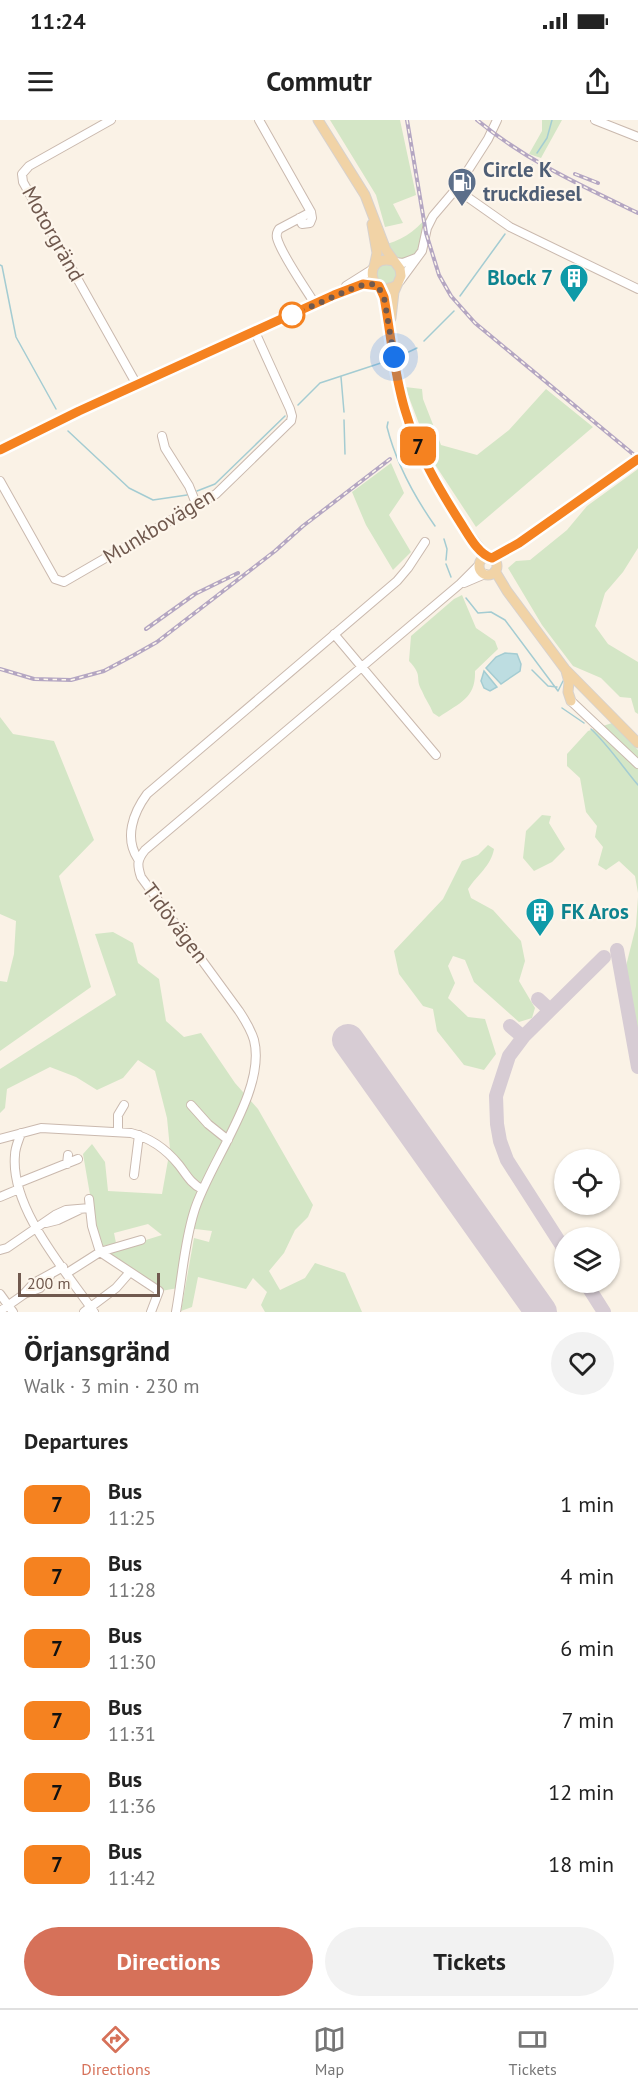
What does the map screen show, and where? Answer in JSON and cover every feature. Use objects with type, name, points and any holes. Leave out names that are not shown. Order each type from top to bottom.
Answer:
[{"type":"main road","points":[[318,120],[365,195],[386,250],[401,271],[393,297],[390,327]]},
{"type":"main road","points":[[365,195],[377,253],[372,277],[384,297],[398,382],[410,426],[439,489],[488,566],[565,669],[638,743]]},
{"type":"main road","points":[[373,268],[384,259],[394,261]]},
{"type":"main road","points":[[378,286],[387,289],[398,283]]},
{"type":"main road","points":[[488,566],[638,459]]},
{"type":"main road","points":[[565,669],[571,701]]},
{"type":"street","name":"Motorgränd","points":[[111,120],[29,166],[22,174],[23,182],[137,385]]},
{"type":"street","points":[[259,120],[311,212],[279,229],[278,239],[315,304]]},
{"type":"street","points":[[398,283],[422,251],[427,228],[433,216],[456,189],[488,139],[497,120]]},
{"type":"street","points":[[595,120],[638,137]]},
{"type":"street","points":[[456,189],[501,221],[638,289]]},
{"type":"street","points":[[394,261],[403,263],[416,258]]},
{"type":"street","points":[[334,295],[373,268]]},
{"type":"street","points":[[0,450],[79,411],[334,295],[363,284],[378,286]]},
{"type":"street","name":"Munkbovägen","points":[[0,481],[55,579],[64,582],[197,506],[216,494],[291,421],[290,409],[255,332]]},
{"type":"street","points":[[162,436],[165,448],[189,486],[197,506]]},
{"type":"street","points":[[138,859],[132,850],[130,839],[134,818],[147,794],[401,577],[425,542]]},
{"type":"street","name":"Tidövägen","points":[[176,1312],[190,1226],[202,1189],[228,1140],[248,1093],[255,1060],[254,1040],[239,1011],[141,877],[138,859],[145,850],[361,667],[460,585],[488,566]]},
{"type":"street","points":[[334,634],[436,754]]},
{"type":"street","points":[[571,701],[638,764]]},
{"type":"street","points":[[593,721],[604,710]]},
{"type":"street","points":[[118,1131],[118,1115],[124,1105]]},
{"type":"street","points":[[191,1105],[208,1124],[228,1140]]},
{"type":"street","points":[[0,1139],[41,1128],[118,1131],[139,1135],[166,1151],[193,1184],[202,1189]]},
{"type":"street","points":[[21,1133],[14,1155],[27,1214],[90,1310],[111,1291],[112,1286],[130,1272]]},
{"type":"street","points":[[134,1174],[139,1135]]},
{"type":"street","points":[[68,1155],[68,1164]]},
{"type":"street","points":[[0,1197],[78,1159]]},
{"type":"street","points":[[89,1199],[92,1226],[100,1252],[159,1291],[151,1312]]},
{"type":"street","points":[[12,1244],[45,1223],[90,1208]]},
{"type":"street","points":[[0,1311],[10,1309],[23,1294],[40,1288],[52,1274],[100,1252],[141,1240]]},
{"type":"street","points":[[0,1294],[10,1309]]},
{"type":"green space","points":[[330,120],[400,120],[416,195],[393,204],[403,223],[385,227],[376,195]]},
{"type":"green space","points":[[542,120],[562,120],[541,158],[529,154],[542,131]]},
{"type":"green space","points":[[432,212],[416,254],[405,259],[395,257],[387,244],[407,235]]},
{"type":"green space","points":[[391,264],[398,272],[395,283],[385,285],[377,279],[376,271],[380,265]]},
{"type":"green space","points":[[405,387],[422,389],[423,399],[441,445],[477,455],[509,430],[546,389],[593,427],[476,527],[434,463]]},
{"type":"green space","points":[[391,463],[404,493],[389,515],[411,552],[393,570],[366,525],[352,492]]},
{"type":"green space","points":[[638,469],[638,548],[623,572],[605,593],[595,626],[608,644],[638,662],[638,714],[635,712],[631,698],[620,697],[601,678],[573,666],[542,625],[508,568],[516,561],[530,560],[567,530],[587,506]]},
{"type":"green space","points":[[462,595],[476,628],[495,641],[498,649],[475,671],[475,680],[470,694],[439,717],[433,713],[420,686],[418,674],[409,661],[411,636],[454,599]]},
{"type":"green space","points":[[0,717],[13,734],[54,741],[94,840],[59,876],[91,987],[0,1051],[0,981],[7,982],[14,954],[16,921],[0,914]]},
{"type":"green space","points":[[612,723],[638,750],[638,893],[635,876],[619,861],[606,870],[598,865],[603,847],[595,837],[597,826],[586,812],[580,778],[567,766],[567,754],[588,731]]},
{"type":"green space","points":[[542,815],[551,816],[549,823],[565,849],[552,862],[534,871],[523,858],[526,831]]},
{"type":"green space","points":[[488,845],[494,849],[490,860],[468,889],[471,898],[493,910],[521,941],[525,961],[519,981],[535,1008],[532,1018],[519,1022],[474,982],[465,960],[453,956],[448,966],[455,983],[448,998],[468,1017],[485,1019],[496,1054],[484,1070],[464,1065],[437,1031],[433,1009],[423,1006],[399,974],[394,951],[443,899],[462,861],[478,855]]},
{"type":"green space","points":[[638,897],[638,1037],[626,966],[636,926]]},
{"type":"green space","points":[[113,932],[133,943],[138,963],[159,979],[166,1021],[184,1037],[201,1033],[235,1083],[258,1109],[313,1205],[308,1217],[295,1230],[284,1253],[269,1271],[280,1290],[305,1278],[315,1263],[345,1273],[362,1312],[265,1312],[261,1305],[267,1292],[253,1278],[246,1289],[198,1277],[192,1307],[181,1311],[194,1238],[209,1242],[212,1231],[187,1228],[178,1288],[161,1291],[104,1253],[162,1235],[148,1224],[114,1233],[116,1243],[99,1247],[83,1154],[92,1144],[105,1162],[108,1191],[162,1194],[170,1149],[167,1118],[155,1071],[138,1060],[123,1078],[97,1090],[76,1077],[50,1067],[7,1089],[5,1108],[0,1113],[0,1069],[116,995],[95,934]]},
{"type":"water","points":[[505,653],[517,654],[521,664],[520,671],[501,684],[486,668],[496,657]]},
{"type":"water","points":[[484,671],[497,687],[490,691],[484,688],[481,681]]},
{"type":"waterway","points":[[537,153],[547,138],[552,120]]},
{"type":"waterway","points":[[530,176],[532,165]]},
{"type":"waterway","points":[[460,296],[505,234]]},
{"type":"waterway","points":[[0,265],[16,337],[56,409]]},
{"type":"waterway","points":[[424,341],[454,311]]},
{"type":"waterway","points":[[400,356],[417,348]]},
{"type":"waterway","points":[[298,405],[320,383],[387,361]]},
{"type":"waterway","points":[[341,377],[344,412]]},
{"type":"waterway","points":[[197,491],[215,484],[285,416]]},
{"type":"waterway","points":[[344,420],[345,454]]},
{"type":"waterway","points":[[388,422],[387,427],[401,466],[413,491],[435,526]]},
{"type":"waterway","points":[[68,431],[129,488],[153,500],[187,495]]},
{"type":"waterway","points":[[444,539],[447,549],[446,560]]},
{"type":"waterway","points":[[446,564],[451,577]]},
{"type":"waterway","points":[[466,598],[478,613],[491,612],[505,620],[558,691],[563,681]]},
{"type":"waterway","points":[[532,670],[548,686],[557,687]]},
{"type":"waterway","points":[[562,708],[584,723]]},
{"type":"waterway","points":[[591,729],[638,785]]},
{"type":"taxiway","points":[[617,950],[638,1067]]},
{"type":"taxiway","points":[[554,1233],[507,1160],[497,1124],[496,1096],[509,1056],[524,1036],[604,957]]},
{"type":"taxiway","points":[[538,999],[550,1010]]},
{"type":"taxiway","points":[[510,1026],[523,1037]]},
{"type":"taxiway","points":[[592,1293],[604,1312]]},
{"type":"runway","points":[[348,1040],[541,1312]]},
{"type":"railway","points":[[407,120],[426,233],[439,275],[451,296],[475,323],[633,454]]},
{"type":"railway","points":[[477,120],[534,160],[638,213]]},
{"type":"railway","points":[[575,174],[598,183]]},
{"type":"railway","points":[[0,669],[34,679],[71,680],[104,671],[134,655],[157,642],[390,459]]},
{"type":"railway","points":[[146,629],[195,594],[238,573]]},
{"type":"bus line","name":"7","points":[[0,450],[79,411],[334,295],[363,284],[370,284],[379,286],[384,297],[399,387],[417,443],[448,504],[487,557],[492,558],[519,543],[638,459]]},
{"type":"place","name":"Circle K truckdiesel","points":[[462,208]]},
{"type":"place","name":"Block 7","points":[[574,304]]},
{"type":"place","name":"FK Aros","points":[[540,938]]},
{"type":"route","points":[[292,315],[363,284],[377,285],[384,297],[394,357]]}]
